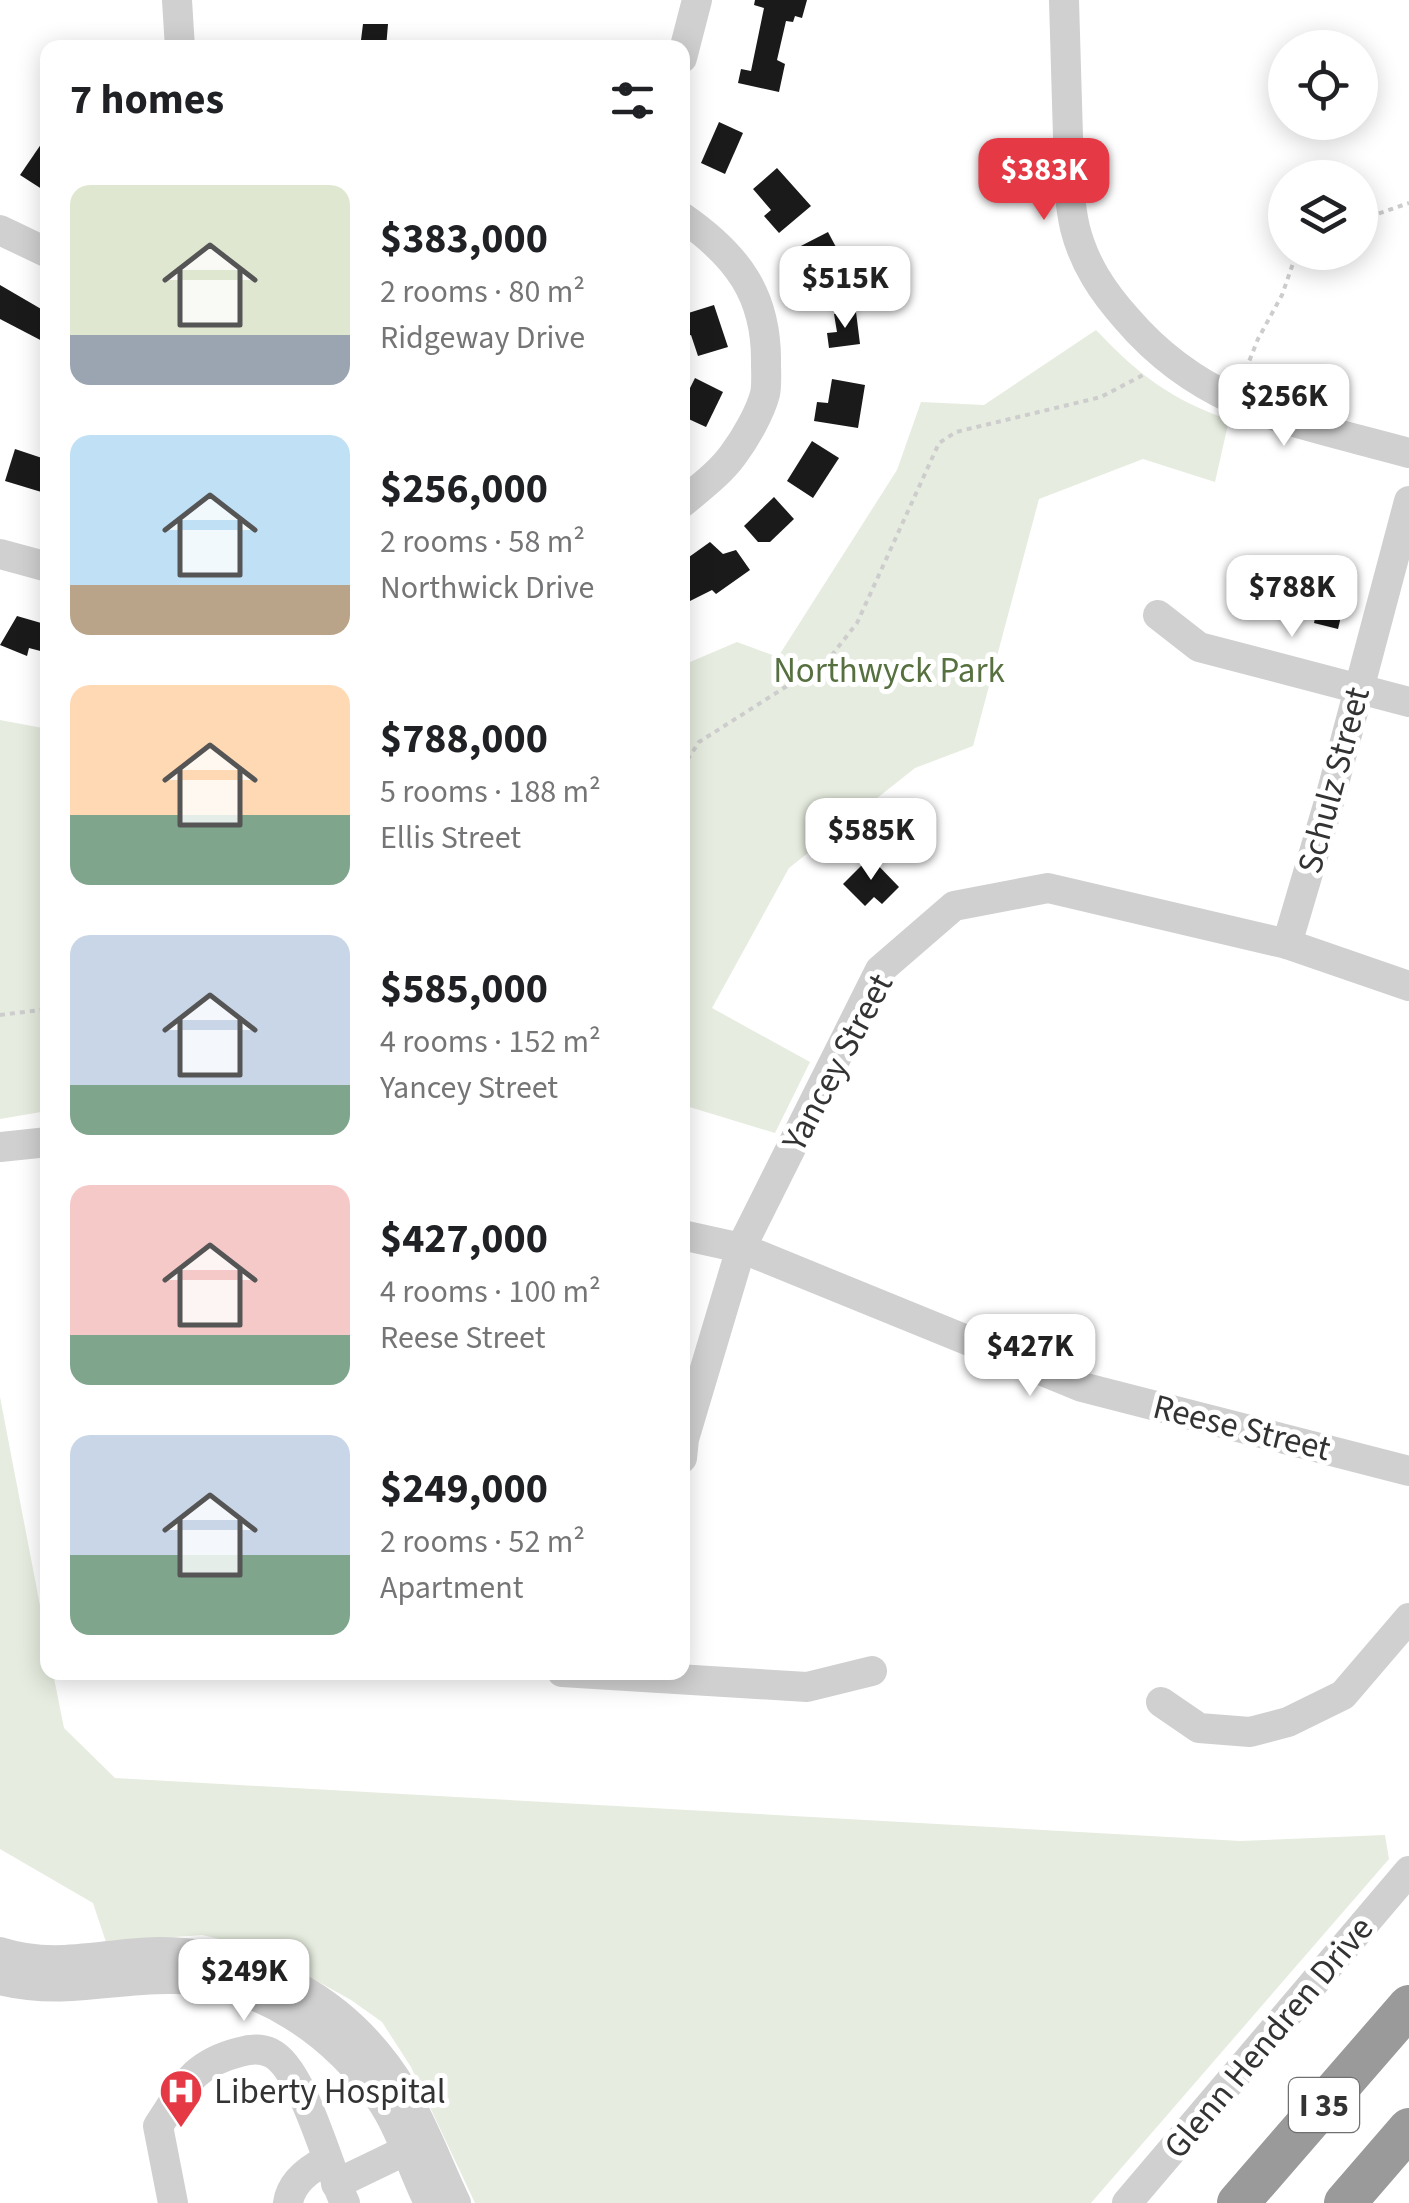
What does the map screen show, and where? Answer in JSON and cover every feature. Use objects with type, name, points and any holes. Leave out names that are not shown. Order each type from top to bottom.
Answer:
[{"type":"highway","name":"I 35","points":[[1238,2203],[1409,2006]]},
{"type":"highway","name":"I 35","points":[[1345,2203],[1409,2129]]},
{"type":"street","points":[[177,0],[180,40]]},
{"type":"street","points":[[687,40],[697,0]]},
{"type":"street","points":[[1064,0],[1070,201],[1082,252],[1107,297],[1145,340],[1188,376],[1253,409],[1409,453]]},
{"type":"street","points":[[690,222],[741,270],[754,292],[766,334],[766,393],[733,456],[690,496]]},
{"type":"street","points":[[0,230],[40,249]]},
{"type":"street","name":"Schulz Street","points":[[1286,944],[1329,802],[1409,501]]},
{"type":"street","points":[[0,554],[40,565]]},
{"type":"street","points":[[1158,615],[1199,647],[1409,702]]},
{"type":"street","name":"Yancey Street","points":[[690,1419],[741,1248],[880,970],[954,906],[1048,888],[1286,944],[1409,986]]},
{"type":"street","points":[[0,1147],[40,1143]]},
{"type":"street","name":"Reese Street","points":[[690,1238],[741,1248],[1082,1387],[1409,1471]]},
{"type":"street","points":[[1160,1702],[1199,1728],[1250,1732],[1288,1722],[1342,1695],[1409,1618]]},
{"type":"street","points":[[690,1678],[807,1687],[872,1671]]},
{"type":"street","name":"Glenn Hendren Drive","points":[[1127,2203],[1409,1871]]},
{"type":"street","points":[[0,1952],[64,1963],[126,1952],[180,1952],[248,1964],[312,1993],[363,2036],[404,2092],[429,2203]]},
{"type":"street","points":[[0,1980],[65,1989],[178,1978],[242,1990],[294,2014],[341,2050],[456,2203]]},
{"type":"street","points":[[173,2203],[158,2126],[194,2072],[216,2058],[250,2050],[268,2051],[280,2058],[295,2076],[336,2182]]},
{"type":"street","points":[[288,2203],[288,2196],[306,2171],[336,2182],[415,2146]]},
{"type":"path","points":[[1378,214],[1409,203]]},
{"type":"path","points":[[1244,373],[1291,270]]},
{"type":"path","points":[[690,756],[700,742],[828,660],[857,622],[938,443],[956,432],[1101,397],[1148,372]]},
{"type":"path","points":[[0,1015],[40,1009]]},
{"type":"green space","name":"Northwyck Park","points":[[1096,330],[1156,384],[1229,420],[1215,482],[1143,459],[1039,499],[973,746],[915,768],[789,868],[712,1008],[810,1062],[775,1133],[690,1107],[690,662],[737,642],[778,657],[897,470],[921,402],[984,405]]},
{"type":"green space","points":[[0,720],[40,728],[40,1112],[0,1119]]},
{"type":"green space","points":[[0,1397],[40,1606],[40,1680],[54,1680],[64,1728],[115,1778],[1240,1841],[1385,1835],[1389,1859],[1091,2203],[475,2203],[411,2067],[382,2022],[351,2000],[258,1948],[202,1935],[106,1942],[93,1903],[0,1849]]},
{"type":"building","points":[[755,0],[807,0],[802,18],[795,16],[793,22],[786,21],[777,60],[785,64],[779,92],[738,83],[741,69],[751,71],[764,8],[754,5]]},
{"type":"building","points":[[363,24],[388,24],[387,40],[361,40]]},
{"type":"building","points":[[719,122],[743,133],[725,174],[701,163]]},
{"type":"building","points":[[40,146],[40,188],[20,175]]},
{"type":"building","points":[[777,168],[811,206],[779,233],[764,216],[771,210],[753,189]]},
{"type":"building","points":[[828,232],[846,266],[811,284],[793,250]]},
{"type":"building","points":[[0,285],[40,308],[40,340],[0,319]]},
{"type":"building","points":[[714,305],[728,347],[698,356],[690,335],[690,312]]},
{"type":"building","points":[[856,312],[860,344],[829,348],[827,333],[837,332],[834,314]]},
{"type":"building","points":[[695,378],[723,392],[706,427],[690,420],[690,388]]},
{"type":"building","points":[[832,379],[865,385],[858,428],[814,421],[817,402],[828,403]]},
{"type":"building","points":[[812,441],[839,458],[813,498],[787,481]]},
{"type":"building","points":[[15,449],[40,457],[40,492],[5,481]]},
{"type":"building","points":[[774,497],[794,519],[770,542],[758,542],[744,526]]},
{"type":"building","points":[[710,542],[723,554],[736,550],[750,570],[716,594],[712,590],[690,601],[690,556]]},
{"type":"building","points":[[1308,578],[1348,587],[1338,629],[1314,623],[1315,618],[1299,614]]},
{"type":"building","points":[[17,616],[40,623],[40,651],[29,648],[27,656],[0,645]]},
{"type":"building","points":[[870,857],[899,887],[882,904],[874,897],[865,906],[843,884]]},
{"type":"place","name":"Liberty Hospital","points":[[181,2129]]}]
